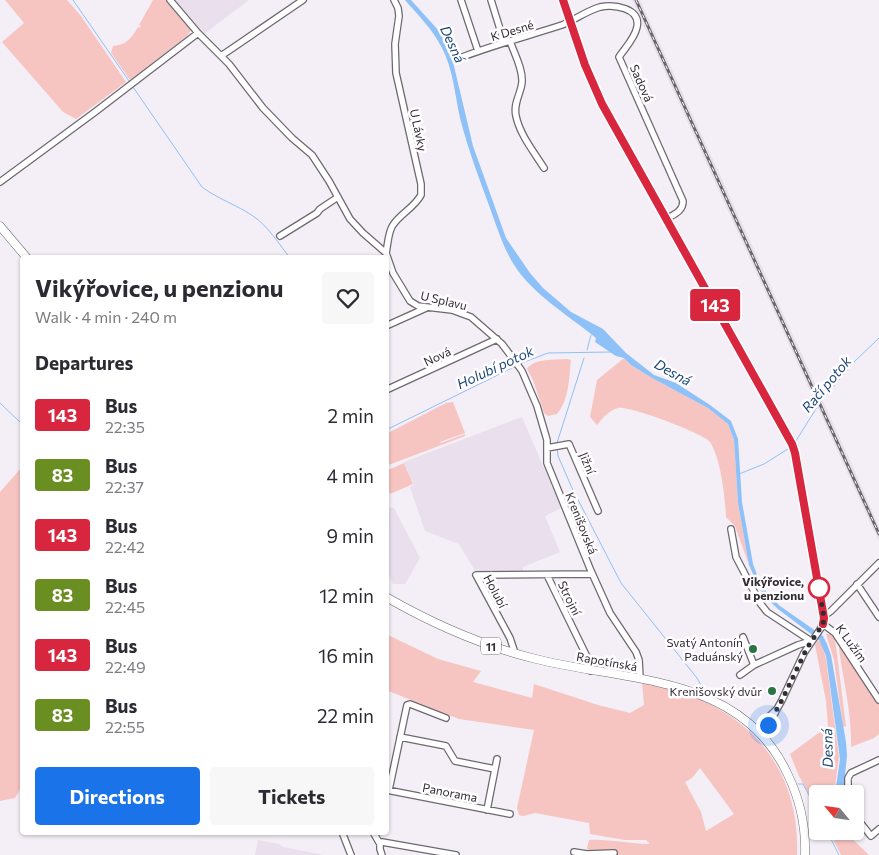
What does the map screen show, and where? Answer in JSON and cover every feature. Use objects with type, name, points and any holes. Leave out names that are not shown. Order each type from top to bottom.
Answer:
[{"type":"main road","points":[[0,226],[24,255]]},
{"type":"main road","name":"Rapotínská","points":[[389,599],[452,631],[515,653],[591,671],[640,678],[677,686],[707,696],[730,709],[758,732],[783,764],[793,786],[802,819],[805,855]]},
{"type":"street","name":"U Splavu","points":[[170,0],[198,33],[221,56],[264,108],[292,138],[312,155],[350,219],[385,255]]},
{"type":"street","points":[[221,56],[303,0]]},
{"type":"street","name":"U Lávky","points":[[387,255],[388,238],[394,224],[412,208],[421,195],[421,184],[396,73],[395,52],[399,16],[394,0]]},
{"type":"street","points":[[461,0],[478,51]]},
{"type":"street","points":[[491,0],[522,75],[522,83],[515,103],[516,116],[521,131],[544,168]]},
{"type":"street","points":[[563,0],[596,93],[793,445],[824,616],[823,624],[812,639],[768,725],[758,732]]},
{"type":"street","name":"Sadová","points":[[570,21],[586,12],[602,7],[618,7],[626,9],[635,15],[637,28],[619,57],[683,201],[679,211],[666,219]]},
{"type":"street","name":"K Desné","points":[[460,58],[570,21]]},
{"type":"street","points":[[0,182],[96,112],[198,33]]},
{"type":"street","points":[[280,236],[317,213],[338,197]]},
{"type":"street","name":"U Splavu","points":[[389,262],[393,273],[410,301],[418,306],[452,310],[471,317],[497,339],[520,369]]},
{"type":"street","points":[[389,325],[426,308]]},
{"type":"street","name":"Nová","points":[[389,389],[497,339]]},
{"type":"street","name":"Krenišovská","points":[[520,369],[537,406],[546,440],[547,463],[610,613],[636,652],[639,660],[640,678]]},
{"type":"street","name":"Jižní","points":[[547,448],[569,444],[598,511]]},
{"type":"street","points":[[731,529],[736,557],[760,603],[767,612],[812,639]]},
{"type":"street","points":[[824,616],[879,563]]},
{"type":"street","name":"Strojní","points":[[591,671],[590,663],[547,575],[592,574]]},
{"type":"street","name":"Holubí","points":[[515,653],[510,638],[476,575],[547,575]]},
{"type":"street","points":[[857,584],[879,617]]},
{"type":"street","name":"K Lužím","points":[[823,624],[835,633],[879,700]]},
{"type":"street","points":[[743,637],[754,665]]},
{"type":"street","points":[[740,675],[754,665],[812,639]]},
{"type":"street","points":[[389,786],[407,705],[410,704],[446,718]]},
{"type":"street","points":[[405,713],[413,714]]},
{"type":"street","points":[[400,737],[446,746],[454,760],[495,769]]},
{"type":"street","points":[[487,810],[497,759]]},
{"type":"street","points":[[848,785],[851,774],[879,760]]},
{"type":"street","name":"Panorama","points":[[389,790],[510,814]]},
{"type":"street","points":[[864,827],[871,836],[879,829]]},
{"type":"street","points":[[343,835],[351,855]]},
{"type":"street","points":[[375,835],[380,844],[382,855]]},
{"type":"street","points":[[380,844],[382,842],[389,842],[456,855]]},
{"type":"street","points":[[574,852],[587,855],[614,853]]},
{"type":"shaded area","points":[[5,0],[67,0],[81,16],[126,82],[76,119],[63,112],[2,42],[24,23]]},
{"type":"shaded area","points":[[153,0],[165,0],[182,17],[191,30],[187,36],[130,80],[111,53],[113,46],[131,38],[138,27],[140,28],[141,26],[139,25]]},
{"type":"shaded area","points":[[176,0],[249,0],[204,34]]},
{"type":"shaded area","points":[[632,0],[640,0],[689,107],[853,467],[879,527],[879,542]]},
{"type":"shaded area","points":[[624,358],[631,365],[652,378],[708,408],[728,424],[734,440],[738,503],[749,565],[735,526],[726,517],[720,468],[710,442],[681,427],[625,408],[611,411],[597,425],[590,417],[597,380]]},
{"type":"shaded area","points":[[571,360],[568,388],[564,402],[557,414],[548,416],[544,413],[533,380],[527,369],[530,365],[540,361]]},
{"type":"shaded area","points":[[453,402],[465,433],[440,442],[465,434],[465,436],[389,465],[389,432],[446,403]]},
{"type":"shaded area","points":[[522,417],[561,508],[545,516],[560,552],[523,567],[523,573],[477,574],[459,544],[425,531],[410,487],[414,485],[404,462]]},
{"type":"shaded area","points":[[404,463],[413,484],[390,494],[389,470]]},
{"type":"shaded area","points":[[20,469],[20,789],[15,798],[0,801],[0,492]]},
{"type":"shaded area","points":[[389,507],[394,508],[420,558],[405,584],[393,584],[389,576]]},
{"type":"shaded area","points":[[826,634],[830,634],[834,638],[836,646],[846,726],[843,727],[834,660]]},
{"type":"shaded area","points":[[389,635],[438,659],[481,671],[473,682],[532,698],[534,684],[598,705],[630,713],[644,705],[642,683],[675,690],[706,702],[733,718],[756,738],[774,761],[787,789],[795,820],[797,855],[614,855],[589,851],[587,848],[589,840],[649,843],[646,840],[625,840],[590,834],[589,823],[535,813],[519,815],[517,808],[534,730],[459,719],[389,691]],"holes":[[[700,768],[734,814],[706,831],[701,812],[685,782],[692,778]]]},
{"type":"shaded area","points":[[818,640],[822,645],[826,659],[839,757],[835,785],[809,785],[809,794],[790,754],[828,726],[826,701],[815,645]]},
{"type":"shaded area","points":[[840,646],[879,705],[879,734],[874,738],[851,747],[850,722]]},
{"type":"shaded area","points":[[258,840],[279,844],[283,847],[324,855],[255,855]]},
{"type":"shaded area","points":[[834,840],[853,840],[869,855],[841,855]]},
{"type":"water","points":[[405,0],[411,0],[439,31],[447,46],[453,62],[473,146],[506,238],[530,273],[543,288],[571,312],[603,329],[626,353],[654,375],[676,383],[731,421],[738,439],[742,502],[753,564],[759,580],[767,593],[780,606],[823,636],[831,655],[846,742],[847,756],[844,785],[836,785],[840,759],[826,656],[819,640],[764,596],[749,565],[738,503],[734,440],[728,424],[708,408],[652,378],[631,365],[624,358],[616,356],[595,342],[596,338],[537,292],[518,270],[502,240],[470,152],[446,56],[425,23]]},
{"type":"waterway","points":[[73,0],[129,81]]},
{"type":"waterway","points":[[133,87],[202,187],[258,220],[288,255]]},
{"type":"waterway","points":[[587,350],[591,335]]},
{"type":"waterway","name":"Račí potok","points":[[794,444],[819,404],[854,362],[879,338]]},
{"type":"waterway","name":"Holubí potok","points":[[519,364],[548,353],[611,352]]},
{"type":"waterway","points":[[557,443],[584,358]]},
{"type":"waterway","name":"Holubí potok","points":[[389,429],[516,366]]},
{"type":"waterway","name":"Holubí potok","points":[[0,403],[20,422]]},
{"type":"waterway","points":[[557,447],[558,456],[572,488],[621,583],[697,678],[702,687]]},
{"type":"waterway","name":"Račí potok","points":[[739,474],[764,464],[791,447]]},
{"type":"waterway","points":[[798,784],[803,784],[809,795]]},
{"type":"waterway","points":[[832,840],[839,855]]},
{"type":"railway","points":[[636,0],[879,534]]},
{"type":"bus line","name":"143","points":[[563,0],[585,65],[602,104],[792,444],[816,569],[824,618],[823,624]]},
{"type":"place","name":"Vikýřovice, u penzionu","points":[[819,588]]},
{"type":"place","name":"Svatý Antonín Paduánský","points":[[753,649]]},
{"type":"place","name":"Krenišovský dvůr","points":[[772,691]]},
{"type":"route","points":[[768,725],[807,648],[823,624],[824,618],[819,588]]},
{"type":"water label","name":"Desná","points":[[453,44]]},
{"type":"water label","name":"Desná","points":[[673,372]]},
{"type":"water label","name":"Desná","points":[[827,748]]}]
